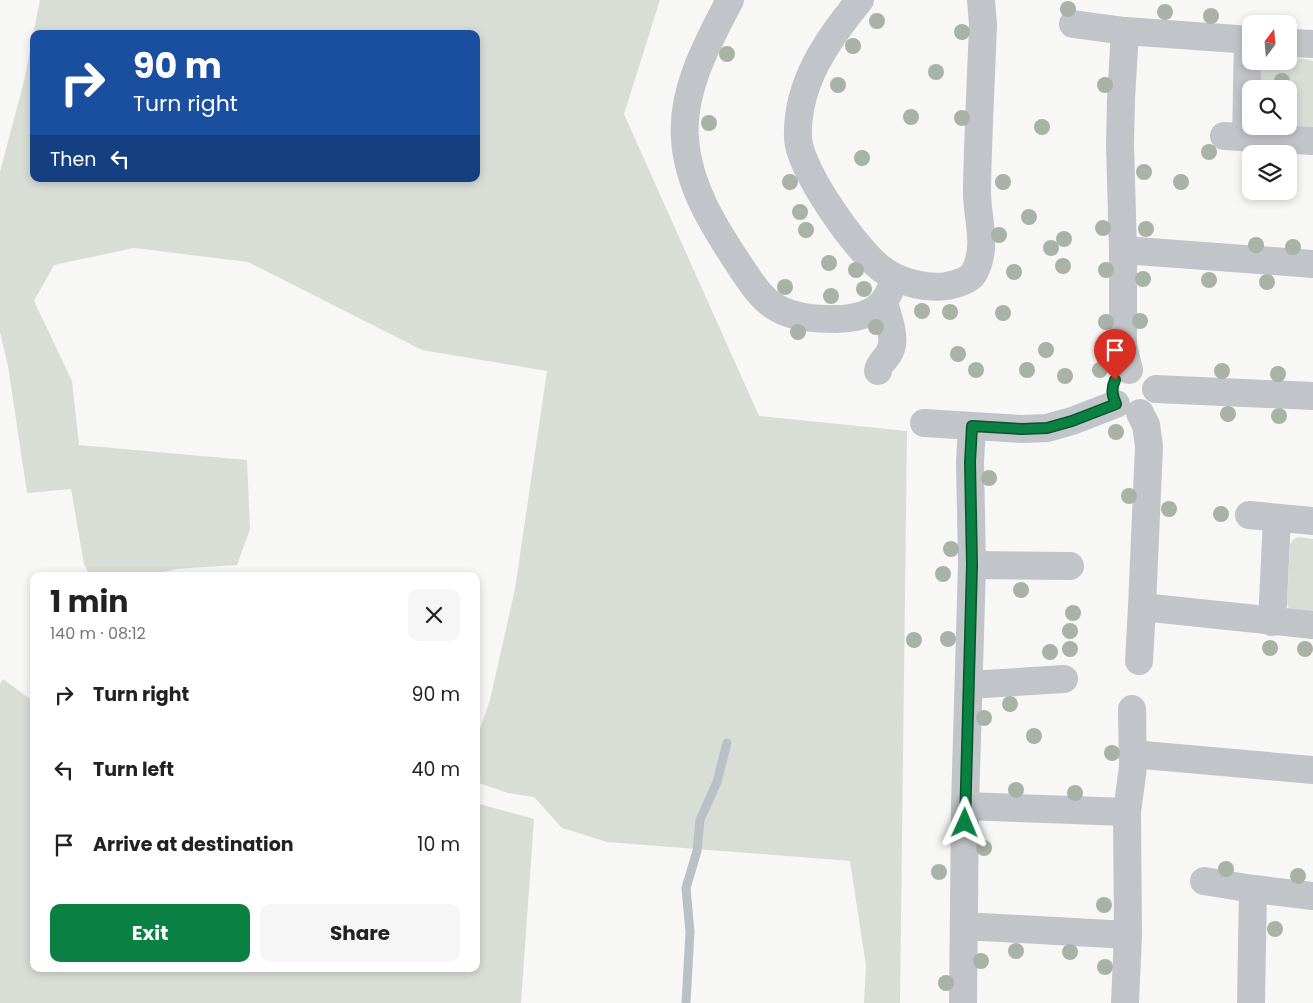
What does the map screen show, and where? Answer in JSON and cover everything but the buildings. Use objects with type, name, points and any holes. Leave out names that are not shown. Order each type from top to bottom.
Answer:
[{"type":"street","points":[[730,0],[716,26],[695,74],[688,96],[684,138],[688,162],[701,200],[723,240],[764,298],[776,308],[789,314],[808,318],[845,319],[863,315],[876,310],[884,301],[896,278]]},
{"type":"street","points":[[860,0],[834,33],[809,76],[801,108],[798,141],[807,169],[858,247],[884,271],[896,278],[914,284],[944,286],[959,283],[972,276],[978,264],[982,234],[976,191],[983,25],[981,0]]},
{"type":"street","points":[[1073,24],[1124,32],[1242,39]]},
{"type":"street","points":[[1124,32],[1120,136],[1123,346],[1129,370]]},
{"type":"street","points":[[1298,43],[1313,44]]},
{"type":"street","points":[[1245,70],[1235,137],[1313,141]]},
{"type":"street","points":[[1123,250],[1313,264]]},
{"type":"street","points":[[878,371],[881,362],[892,350],[893,342],[884,301]]},
{"type":"street","points":[[924,423],[1022,429],[1047,428],[1128,408],[1152,404],[1156,390],[1153,380],[1147,373],[1139,369],[1121,373],[1115,380],[1112,388],[1112,396],[1128,408],[1146,425],[1149,446],[1139,661]]},
{"type":"street","points":[[1156,390],[1313,396]]},
{"type":"street","points":[[963,1003],[965,806],[972,565],[970,462],[972,426]]},
{"type":"street","points":[[1249,515],[1313,521]]},
{"type":"street","points":[[1272,622],[1277,518]]},
{"type":"street","points":[[972,565],[1070,566]]},
{"type":"street","points":[[1142,607],[1313,625]]},
{"type":"street","points":[[969,685],[1064,679]]},
{"type":"street","points":[[1126,1003],[1128,935],[1127,812],[1132,778],[1132,709]]},
{"type":"street","points":[[1132,754],[1313,770]]},
{"type":"street","points":[[965,806],[1127,812]]},
{"type":"street","points":[[1204,881],[1313,896]]},
{"type":"street","points":[[1251,1003],[1253,889]]},
{"type":"street","points":[[964,926],[1128,935]]},
{"type":"shaded area","points":[[40,0],[660,0],[624,114],[759,416],[907,431],[900,1003],[864,1003],[866,966],[850,861],[607,842],[562,828],[534,797],[508,793],[480,783],[480,729],[490,700],[515,589],[547,371],[422,350],[248,262],[134,248],[54,265],[34,301],[72,381],[79,445],[247,460],[250,529],[237,565],[176,569],[164,572],[88,572],[84,564],[71,489],[27,493],[8,366],[0,332],[0,172],[30,51],[30,182],[480,182],[480,30],[34,30]]},
{"type":"shaded area","points":[[1298,59],[1313,61],[1313,127],[1297,126],[1297,80],[1261,80],[1262,71],[1298,70]]},
{"type":"shaded area","points":[[1299,537],[1313,539],[1313,612],[1289,609],[1287,603],[1290,544]]},
{"type":"shaded area","points":[[3,679],[30,699],[30,972],[480,972],[480,804],[534,819],[521,1003],[0,1003],[0,684]]},
{"type":"waterway","points":[[686,1003],[690,932],[686,888],[697,851],[700,820],[717,782],[727,743]]},
{"type":"route","points":[[965,823],[972,565],[970,462],[972,426],[1034,429],[1059,425],[1116,404],[1112,396],[1115,380]]}]
